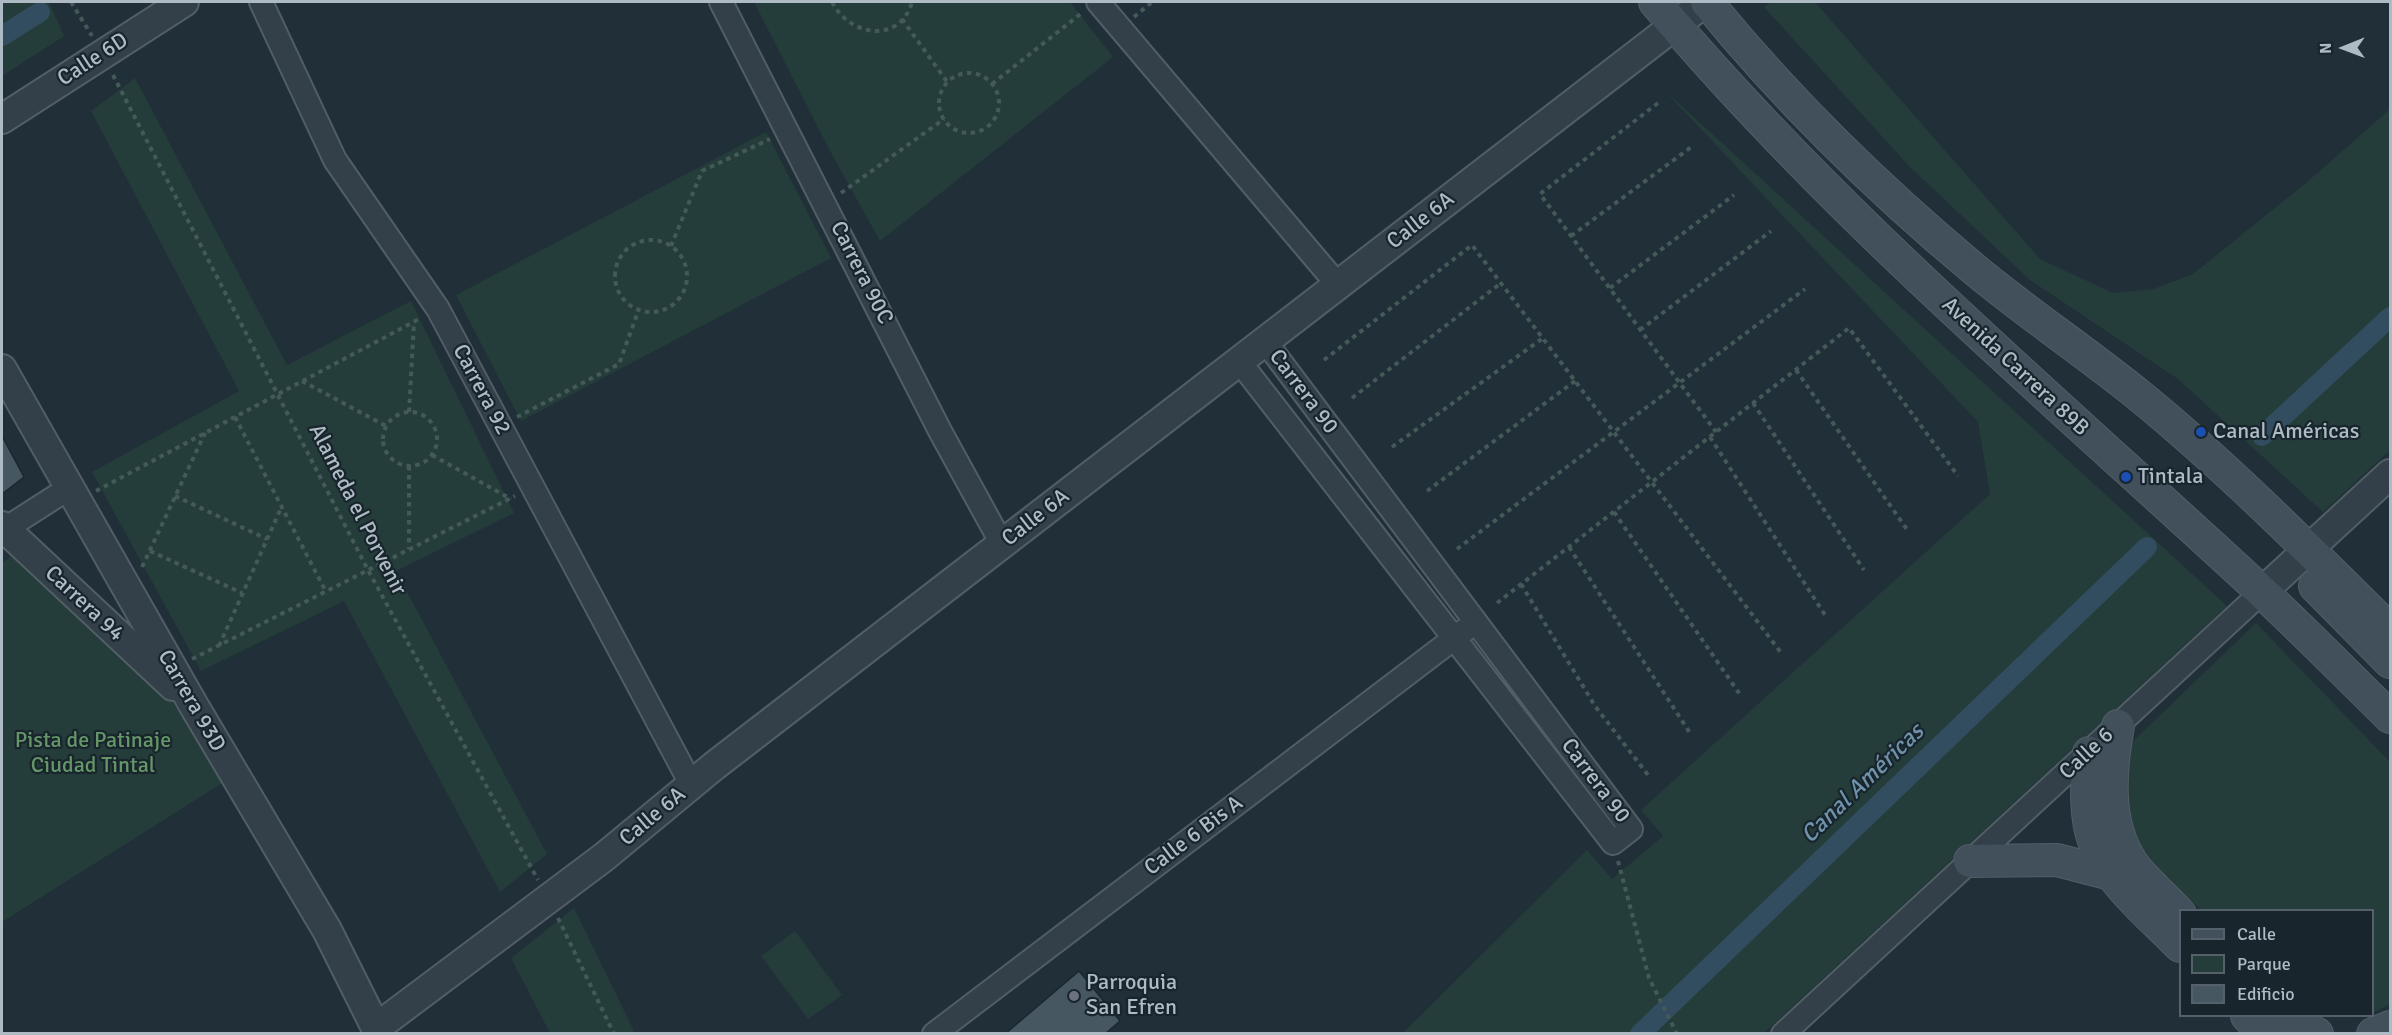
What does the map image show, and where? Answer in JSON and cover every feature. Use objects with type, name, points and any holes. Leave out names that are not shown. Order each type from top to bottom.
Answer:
[{"type":"main road","name":"Avenida Carrera 89B","points":[[1655,2],[1839,202],[2262,592],[2391,717]]},
{"type":"main road","name":"Avenida Carrera 89B","points":[[1706,2],[1795,100],[1886,191],[1975,270],[2142,398],[2301,556],[2391,630]]},
{"type":"main road","points":[[2301,556],[2391,663]]},
{"type":"main road","points":[[2118,726],[2110,777],[2116,827],[2138,871],[2179,912]]},
{"type":"main road","points":[[2089,753],[2089,820],[2095,844],[2111,874],[2179,944]]},
{"type":"main road","points":[[1970,861],[2057,860],[2111,874]]},
{"type":"main road","points":[[2248,1017],[2265,1034]]},
{"type":"main road","points":[[2286,1017],[2317,1034]]},
{"type":"main road","points":[[2373,1034],[2391,1027]]},
{"type":"street","name":"Calle 6D","points":[[2,119],[184,2]]},
{"type":"street","name":"Carrera 92","points":[[261,2],[335,160],[438,309],[692,784]]},
{"type":"street","name":"Carrera 90C","points":[[721,2],[940,431],[1002,544]]},
{"type":"street","name":"Calle 6A","points":[[374,1032],[604,857],[692,784],[1706,2]]},
{"type":"street","points":[[1093,5],[1338,285]]},
{"type":"street","name":"Carrera 90","points":[[1239,361],[1613,843],[1631,829],[1265,341]]},
{"type":"street","name":"Carrera 93D","points":[[2,369],[194,706],[327,930],[374,1032]]},
{"type":"street","name":"Calle 6","points":[[1784,1034],[2391,474]]},
{"type":"street","points":[[3,529],[73,494]]},
{"type":"street","name":"Carrera 94","points":[[3,529],[194,706]]},
{"type":"street","name":"Calle 6 Bis A","points":[[934,1034],[1476,622]]},
{"type":"path","name":"Alameda el Porvenir","points":[[71,2],[102,53],[279,393],[368,570],[548,899],[614,1034]]},
{"type":"path","points":[[832,2],[838,15],[849,24],[862,30],[876,31],[890,27],[902,19],[912,2]]},
{"type":"path","points":[[1129,22],[1152,2]]},
{"type":"path","points":[[992,84],[1093,5]]},
{"type":"path","points":[[902,19],[948,83]]},
{"type":"path","points":[[975,74],[992,84],[999,102],[998,112],[987,128],[978,132],[959,132],[944,119],[939,100],[948,83],[956,76],[975,74]]},
{"type":"path","points":[[1658,103],[1540,194],[1716,432]]},
{"type":"path","points":[[825,203],[944,119]]},
{"type":"path","points":[[671,246],[702,171],[788,130]]},
{"type":"path","points":[[1571,236],[1694,145]]},
{"type":"path","points":[[1610,288],[1734,195]]},
{"type":"path","points":[[1640,330],[1771,231]]},
{"type":"path","points":[[654,240],[671,246],[685,264],[686,287],[672,305],[650,312],[628,303],[618,288],[616,271],[619,259],[636,243],[654,240]]},
{"type":"path","points":[[1324,360],[1473,245],[1782,654]]},
{"type":"path","points":[[1352,398],[1501,283]]},
{"type":"path","points":[[1457,549],[1805,289]]},
{"type":"path","points":[[73,494],[206,432],[438,309]]},
{"type":"path","points":[[500,425],[619,364],[639,309]]},
{"type":"path","points":[[409,412],[414,322]]},
{"type":"path","points":[[1497,603],[1849,328],[1958,476]]},
{"type":"path","points":[[1392,447],[1543,338]]},
{"type":"path","points":[[1796,370],[1908,531]]},
{"type":"path","points":[[302,381],[386,426]]},
{"type":"path","points":[[1427,491],[1575,381]]},
{"type":"path","points":[[1753,404],[1864,570]]},
{"type":"path","points":[[409,412],[425,416],[436,430],[437,439],[432,455],[425,461],[409,466],[393,459],[387,453],[383,435],[386,426],[400,414],[409,412]]},
{"type":"path","points":[[235,417],[326,592]]},
{"type":"path","points":[[139,573],[206,432]]},
{"type":"path","points":[[1710,437],[1825,615]]},
{"type":"path","points":[[432,455],[511,499]]},
{"type":"path","points":[[409,466],[409,549]]},
{"type":"path","points":[[173,669],[534,487]]},
{"type":"path","points":[[175,496],[267,539]]},
{"type":"path","points":[[218,646],[282,506]]},
{"type":"path","points":[[1614,512],[1741,696]]},
{"type":"path","points":[[1569,547],[1690,733]]},
{"type":"path","points":[[150,551],[242,593]]},
{"type":"path","points":[[1521,584],[1594,706],[1648,775]]},
{"type":"path","points":[[1613,843],[1649,978],[1677,1034]]},
{"type":"green space","points":[[2,2],[49,2],[64,36],[2,76]]},
{"type":"green space","points":[[754,2],[1070,2],[1113,57],[880,241],[830,151]]},
{"type":"green space","points":[[1771,2],[1815,2],[2040,259],[2113,293],[2153,289],[2193,274],[2306,183],[2390,109],[2390,450],[2323,512],[2178,379],[2030,280],[1910,167],[1764,7]]},
{"type":"green space","points":[[135,78],[287,365],[411,301],[514,513],[396,571],[547,854],[500,892],[344,601],[201,671],[92,472],[239,391],[91,111]]},
{"type":"green space","points":[[1662,88],[2227,606],[1764,1033],[1402,1034],[1587,850],[1612,879],[1663,836],[1641,810],[1990,494],[1978,422]]},
{"type":"green space","points":[[766,132],[831,258],[521,421],[456,295]]},
{"type":"green space","name":"Pista de Patinaje Ciudad Tintal","points":[[14,554],[98,625],[173,703],[227,780],[2,922],[2,563]]},
{"type":"green space","points":[[2256,623],[2390,762],[2390,1004],[2374,1012],[2374,909],[2200,909],[2157,868],[2138,841],[2130,814],[2127,772],[2130,744]]},
{"type":"green space","points":[[574,908],[635,1033],[550,1033],[511,958]]},
{"type":"green space","points":[[795,931],[842,995],[808,1019],[761,956]]},
{"type":"building","points":[[2,436],[24,477],[2,494]]},
{"type":"building","name":"Parroquia San Efren","points":[[1079,971],[1120,1021],[1105,1034],[1005,1034]]},
{"type":"waterway","points":[[2,36],[40,12]]},
{"type":"waterway","name":"Canal Américas","points":[[2262,436],[2390,317]]},
{"type":"waterway","name":"Canal Américas","points":[[1640,1034],[2147,547]]},
{"type":"place","name":"Canal Américas","points":[[2201,432]]},
{"type":"place","name":"Tintala","points":[[2126,477]]},
{"type":"place","name":"Parroquia San Efren","points":[[1074,996]]}]
